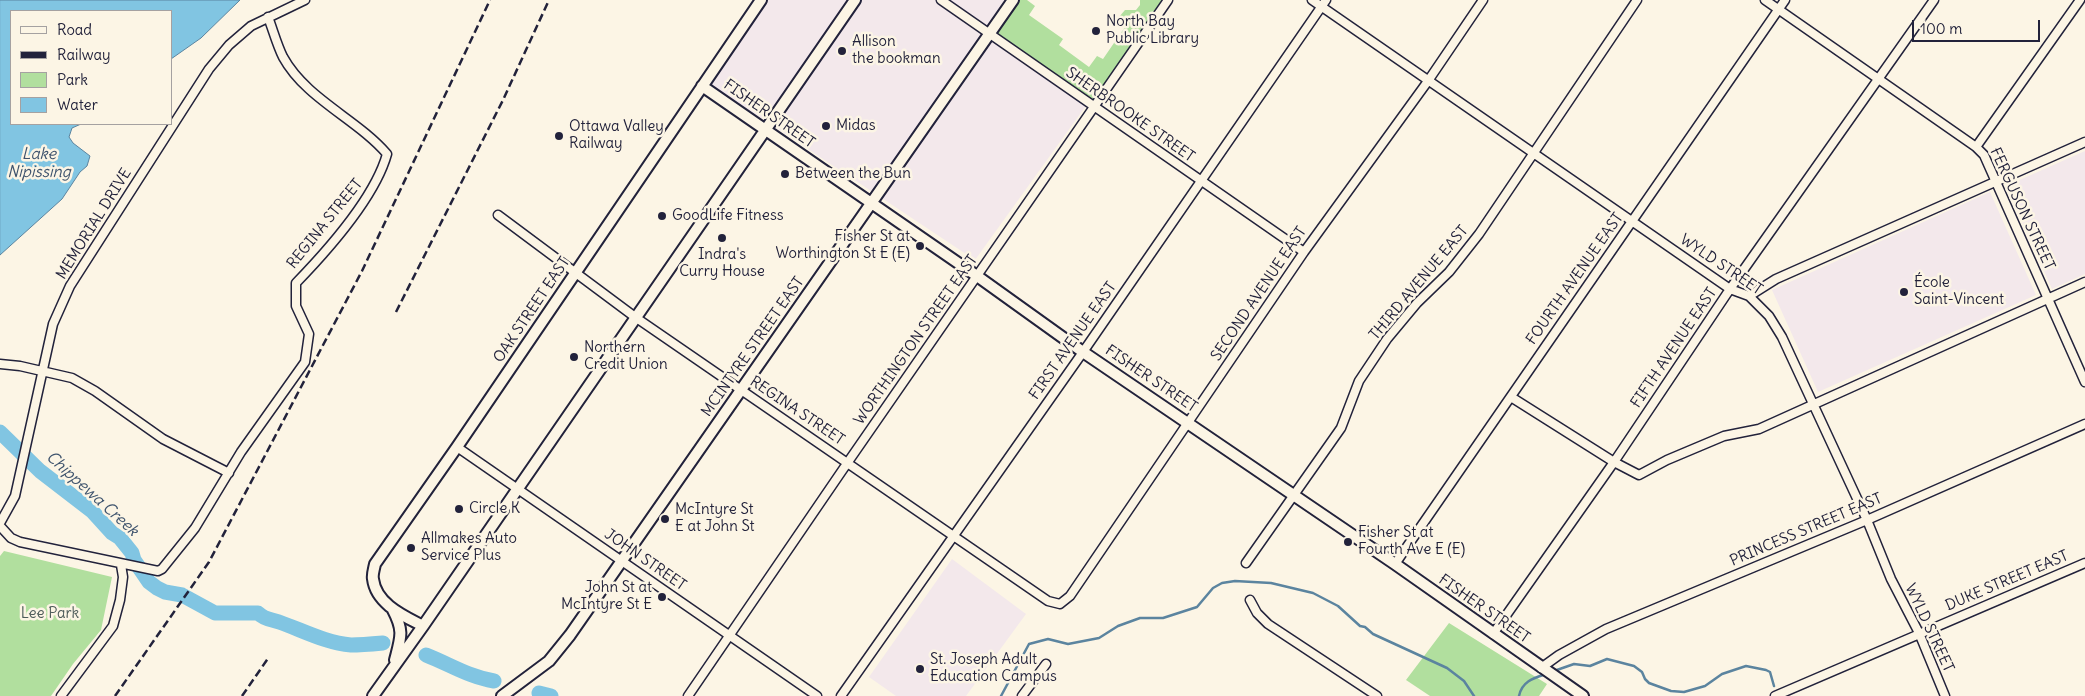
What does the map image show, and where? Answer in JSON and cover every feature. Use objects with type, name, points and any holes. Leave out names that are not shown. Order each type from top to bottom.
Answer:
[{"type":"main road","name":"OAK STREET EAST","points":[[423,626],[399,613],[378,595],[372,578],[375,564],[457,448],[762,0]]},
{"type":"main road","points":[[373,696],[854,0]]},
{"type":"main road","name":"MCINTYRE STREET EAST","points":[[502,696],[549,661],[570,635],[870,202],[1013,0]]},
{"type":"main road","name":"FISHER STREET","points":[[702,86],[977,276],[1083,352],[1395,564],[1583,696]]},
{"type":"main road","points":[[390,606],[400,623],[402,634],[392,668]]},
{"type":"street","name":"MEMORIAL DRIVE","points":[[0,524],[15,496],[53,324],[70,286],[209,69],[229,45],[251,26],[306,0]]},
{"type":"street","name":"SHERBROOKE STREET","points":[[941,0],[1304,252]]},
{"type":"street","name":"WORTHINGTON STREET EAST","points":[[688,696],[1168,0]]},
{"type":"street","name":"WYLD STREET","points":[[1312,0],[1324,3],[1428,81],[1730,289],[1749,296],[1769,316],[1782,337],[1814,403],[1867,520],[1891,579],[1919,633],[1945,696]]},
{"type":"street","name":"SECOND AVENUE EAST","points":[[1060,604],[1070,596],[1304,252],[1428,81],[1483,0]]},
{"type":"street","name":"THIRD AVENUE EAST","points":[[1246,563],[1341,428],[1359,381],[1387,339],[1417,303],[1449,272],[1479,234],[1637,0]]},
{"type":"street","name":"FERGUSON STREET","points":[[1765,0],[1976,147],[1984,155],[2085,382]]},
{"type":"street","name":"FOURTH AVENUE EAST","points":[[1395,564],[1785,0]]},
{"type":"street","name":"FIFTH AVENUE EAST","points":[[1493,634],[1614,462],[1730,289],[1934,0]]},
{"type":"street","points":[[1976,147],[2080,0]]},
{"type":"street","name":"FIRST AVENUE EAST","points":[[841,696],[1083,352],[1324,3]]},
{"type":"street","name":"REGINA STREET","points":[[229,474],[241,452],[304,362],[309,334],[296,306],[296,283],[318,260],[372,190],[383,170],[387,154],[376,140],[301,80],[284,58],[268,17]]},
{"type":"street","points":[[1749,296],[1776,279],[2085,142]]},
{"type":"street","name":"REGINA STREET","points":[[498,215],[635,318],[848,462],[1048,601],[1060,604]]},
{"type":"street","points":[[1511,397],[1614,462],[1639,475],[1667,460],[1724,436],[1759,429],[2085,282]]},
{"type":"street","points":[[0,364],[20,366],[41,373],[72,378],[95,391],[162,439],[229,474],[180,549],[166,566],[158,571],[121,565],[20,542],[11,538],[0,524]]},
{"type":"street","name":"PRINCESS STREET EAST","points":[[1544,670],[1559,655],[1606,629],[1867,520],[2085,424]]},
{"type":"street","name":"JOHN STREET","points":[[457,448],[817,696]]},
{"type":"street","name":"DUKE STREET EAST","points":[[1775,696],[2085,563]]},
{"type":"street","points":[[61,696],[113,626],[120,600],[123,577],[121,565]]},
{"type":"street","points":[[1250,600],[1257,613],[1268,624],[1376,696]]},
{"type":"street","points":[[1022,696],[1046,664]]},
{"type":"shaded area","points":[[767,0],[1012,0],[1088,103],[975,260],[710,84]]},
{"type":"shaded area","points":[[2085,151],[2085,274],[2052,289],[2006,186]]},
{"type":"shaded area","name":"École Saint-Vincent","points":[[1990,192],[2036,295],[1818,392],[1772,290]]},
{"type":"shaded area","points":[[952,559],[1026,614],[966,696],[896,696],[869,677]]},
{"type":"green space","points":[[1013,0],[1027,0],[1035,6],[1029,15],[1063,39],[1059,45],[1089,67],[1097,56],[1103,59],[1127,24],[1119,17],[1125,10],[1136,10],[1140,5],[1140,0],[1168,0],[1095,108],[990,33]]},
{"type":"green space","name":"Lee Park","points":[[4,551],[112,577],[101,630],[73,664],[51,696],[0,696],[0,556]]},
{"type":"green space","points":[[1449,623],[1547,684],[1539,696],[1430,696],[1406,680]]},
{"type":"water","name":"Lake Nipissing","points":[[0,0],[240,0],[201,38],[172,58],[172,10],[10,10],[10,125],[79,125],[72,128],[69,137],[73,143],[90,156],[87,166],[80,172],[62,199],[0,255]]},
{"type":"waterway","name":"Chippewa Creek","points":[[0,432],[40,471],[92,511],[112,533],[120,538],[132,553],[134,560],[149,582],[157,588],[165,592],[182,595],[215,613],[258,613],[266,618],[332,642],[351,645],[383,643]]},
{"type":"waterway","name":"Chippewa Creek","points":[[1001,696],[1029,644],[1048,639],[1068,644],[1099,638],[1118,626],[1140,618],[1163,618],[1197,607],[1213,588],[1222,583],[1235,581],[1271,583],[1313,593],[1338,606],[1360,626],[1365,627],[1373,634],[1447,668],[1464,681],[1474,696]]},
{"type":"waterway","name":"Chippewa Creek","points":[[426,655],[468,673],[494,681]]},
{"type":"waterway","name":"Chippewa Creek","points":[[1554,671],[1574,664],[1590,666],[1607,659],[1634,666],[1642,672],[1649,683],[1671,691],[1684,692],[1705,686],[1722,674],[1746,666],[1770,672],[1774,686]]},
{"type":"waterway","name":"Chippewa Creek","points":[[1519,696],[1526,684],[1546,674]]},
{"type":"waterway","name":"Chippewa Creek","points":[[539,693],[551,696]]},
{"type":"railway","points":[[115,696],[209,562],[362,271],[490,0]]},
{"type":"railway","points":[[396,312],[503,100],[549,0]]},
{"type":"railway","points":[[242,696],[269,657]]},
{"type":"place","name":"North Bay Public Library","points":[[1096,31]]},
{"type":"place","name":"Allison the bookman","points":[[842,51]]},
{"type":"place","name":"Midas","points":[[826,126]]},
{"type":"place","name":"Ottawa Valley Railway","points":[[559,136]]},
{"type":"place","name":"Between the Bun","points":[[785,174]]},
{"type":"place","name":"GoodLife Fitness","points":[[662,216]]},
{"type":"place","name":"Indra's Curry House","points":[[722,238]]},
{"type":"place","name":"Fisher St at Worthington St E (E)","points":[[920,246]]},
{"type":"place","name":"École Saint-Vincent","points":[[1904,292]]},
{"type":"place","name":"Northern Credit Union","points":[[574,357]]},
{"type":"place","name":"Circle K","points":[[459,509]]},
{"type":"place","name":"McIntyre St E at John St","points":[[665,519]]},
{"type":"place","name":"Fisher St at Fourth Ave E (E)","points":[[1348,542]]},
{"type":"place","name":"Allmakes Auto Service Plus","points":[[411,548]]},
{"type":"place","name":"John St at McIntyre St E","points":[[662,597]]},
{"type":"place","name":"St. Joseph Adult Education Campus","points":[[920,669]]}]
